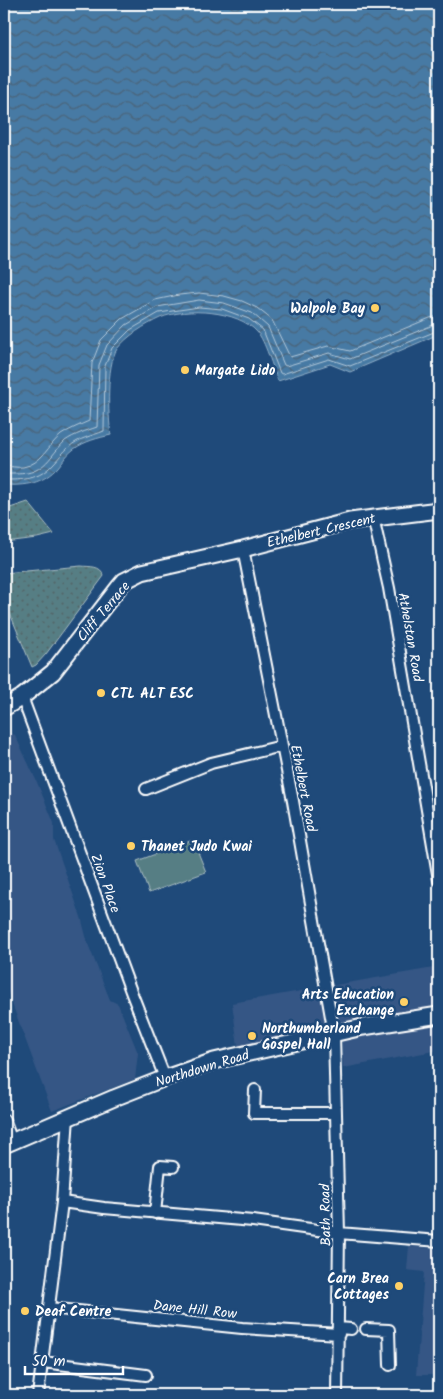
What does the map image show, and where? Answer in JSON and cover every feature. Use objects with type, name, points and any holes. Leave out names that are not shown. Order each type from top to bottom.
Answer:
[{"type":"main road","name":"Ethelbert Crescent","points":[[204,558],[350,521],[439,510]]},
{"type":"main road","name":"Cliff Terrace","points":[[4,708],[22,697],[53,672],[124,581],[142,572],[204,558]]},
{"type":"main road","name":"Northdown Road","points":[[8,1143],[165,1078],[214,1062],[364,1027],[439,1015]]},
{"type":"street","name":"Athelstan Road","points":[[373,517],[389,588],[439,880]]},
{"type":"street","name":"Ethelbert Road","points":[[243,549],[282,746],[334,1034]]},
{"type":"street","name":"Zion Place","points":[[22,697],[165,1078]]},
{"type":"street","points":[[146,789],[211,763],[282,746]]},
{"type":"street","name":"Bath Road","points":[[334,1034],[340,1233],[337,1395]]},
{"type":"street","points":[[255,1090],[254,1113],[336,1113]]},
{"type":"street","points":[[38,1395],[62,1202],[68,1117]]},
{"type":"street","points":[[4,1120],[8,1143]]},
{"type":"street","points":[[155,1213],[160,1166],[173,1167]]},
{"type":"street","points":[[62,1202],[155,1213],[252,1221],[340,1233],[439,1241]]},
{"type":"street","name":"Dane Hill Row","points":[[49,1308],[242,1328],[339,1331],[352,1329]]},
{"type":"street","points":[[366,1329],[389,1330],[390,1365]]},
{"type":"street","points":[[43,1362],[146,1374]]},
{"type":"shaded area","points":[[4,731],[15,735],[54,823],[54,840],[81,917],[88,944],[110,1000],[118,1004],[138,1053],[135,1079],[52,1111],[4,982]]},
{"type":"shaded area","points":[[439,967],[439,1008],[433,1009],[435,1027],[439,1029],[439,1050],[343,1068],[341,1024],[238,1046],[232,1003]]},
{"type":"shaded area","points":[[409,1246],[439,1249],[439,1348],[437,1375],[416,1375],[424,1272],[407,1270]]},
{"type":"green space","points":[[28,502],[54,534],[4,542],[4,510]]},
{"type":"green space","points":[[81,566],[98,568],[103,572],[104,576],[46,654],[32,667],[4,599],[4,573]]},
{"type":"green space","points":[[193,840],[206,872],[149,893],[137,861]]},
{"type":"water","points":[[4,4],[439,4],[439,334],[350,372],[330,364],[278,381],[260,336],[248,325],[237,319],[225,315],[197,312],[183,312],[160,318],[131,335],[117,349],[113,357],[109,378],[111,435],[78,446],[69,453],[52,473],[40,480],[19,485],[4,485]]},
{"type":"place","name":"Walpole Bay","points":[[375,308]]},
{"type":"place","name":"Margate Lido","points":[[185,370]]},
{"type":"place","name":"CTL ALT ESC","points":[[101,693]]},
{"type":"place","name":"Thanet Judo Kwai","points":[[131,846]]},
{"type":"place","name":"Arts Education Exchange","points":[[404,1002]]},
{"type":"place","name":"Northumberland Gospel Hall","points":[[252,1036]]},
{"type":"place","name":"Carn Brea Cottages","points":[[399,1286]]},
{"type":"place","name":"Deaf Centre","points":[[25,1311]]}]
